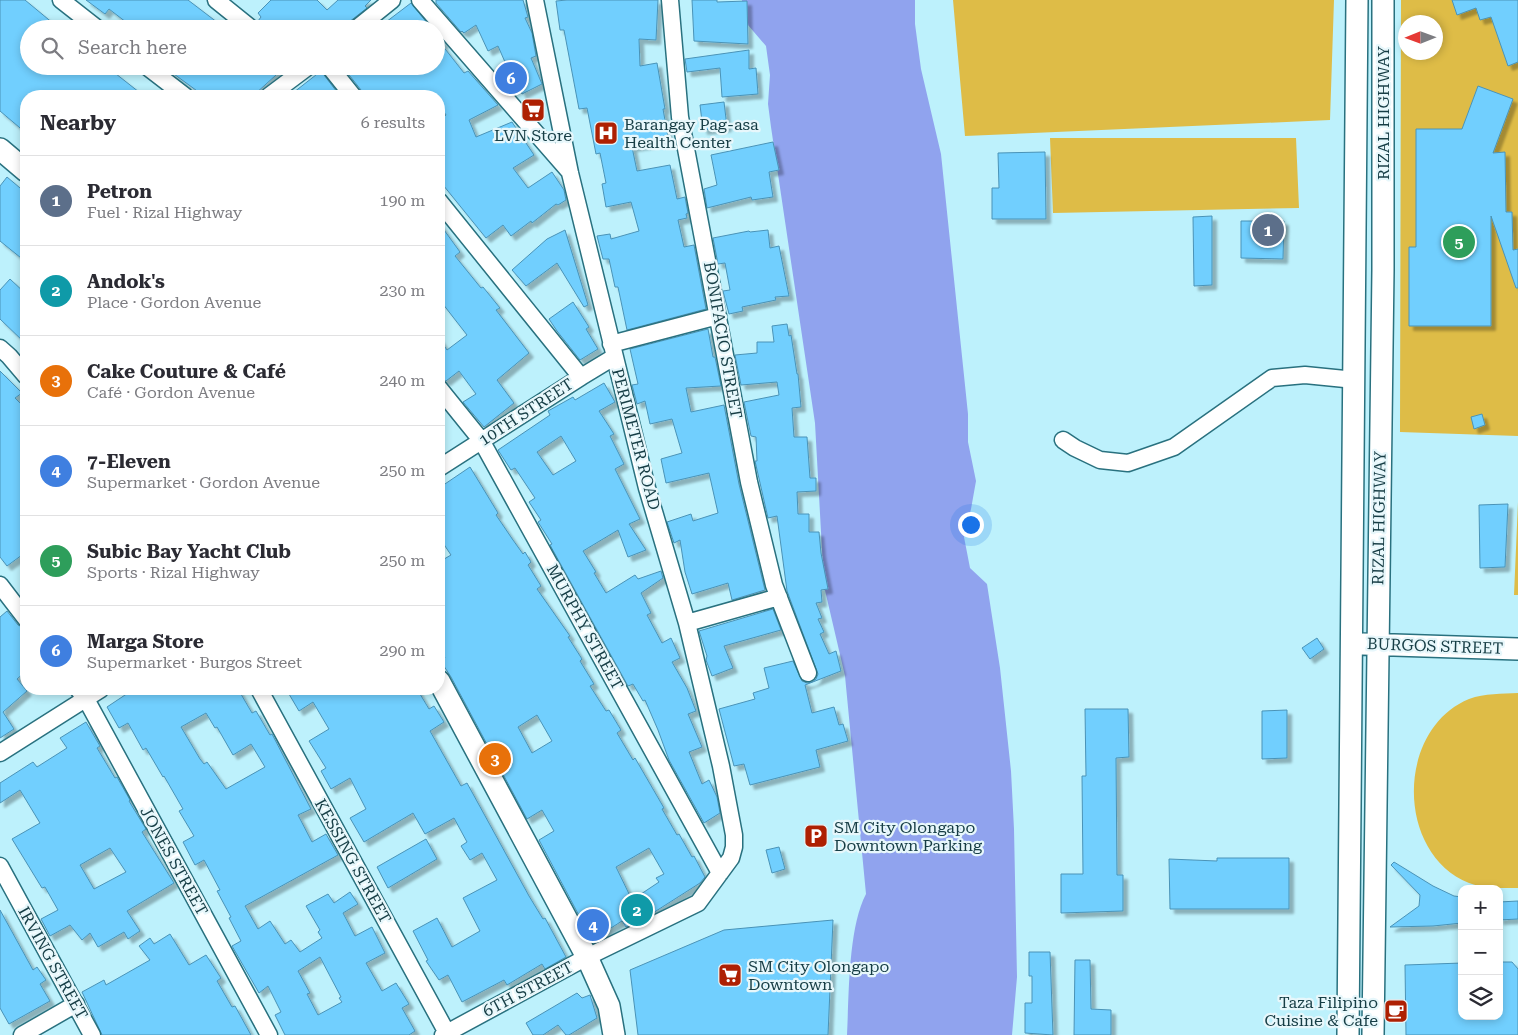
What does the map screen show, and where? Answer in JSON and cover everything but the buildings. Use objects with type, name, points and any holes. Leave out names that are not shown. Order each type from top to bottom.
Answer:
[{"type":"main road","name":"RIZAL HIGHWAY","points":[[1348,1035],[1357,0]]},
{"type":"main road","name":"RIZAL HIGHWAY","points":[[1373,1035],[1383,242],[1383,0]]},
{"type":"main road","points":[[0,149],[20,166]]},
{"type":"main road","name":"BURGOS STREET","points":[[1351,644],[1518,649]]},
{"type":"main road","points":[[445,692],[587,957],[609,1006],[614,1035]]},
{"type":"street","points":[[61,0],[87,20]]},
{"type":"street","points":[[216,0],[241,20]]},
{"type":"street","points":[[367,20],[392,0]]},
{"type":"street","points":[[420,0],[437,20]]},
{"type":"street","name":"PERIMETER ROAD","points":[[535,0],[570,173],[648,488],[686,623],[721,766],[734,835],[734,852],[698,903]]},
{"type":"street","name":"BONIFACIO STREET","points":[[670,0],[680,117],[748,482],[779,597],[808,673]]},
{"type":"street","points":[[445,29],[570,173]]},
{"type":"street","points":[[158,75],[177,90]]},
{"type":"street","points":[[276,90],[295,75]]},
{"type":"street","points":[[336,75],[349,90]]},
{"type":"street","points":[[445,208],[581,377]]},
{"type":"street","name":"10TH STREET","points":[[445,464],[581,377],[613,351],[718,316]]},
{"type":"street","points":[[0,348],[10,356],[20,368]]},
{"type":"street","points":[[1064,440],[1075,448],[1100,460],[1128,463],[1174,447],[1272,378],[1305,374],[1355,380]]},
{"type":"street","name":"MURPHY STREET","points":[[445,395],[481,440],[720,873]]},
{"type":"street","points":[[0,585],[20,611]]},
{"type":"street","points":[[686,623],[779,597]]},
{"type":"street","points":[[0,753],[81,695]]},
{"type":"street","name":"JONES STREET","points":[[83,695],[269,1035]]},
{"type":"street","name":"KESSING STREET","points":[[262,695],[445,1034]]},
{"type":"street","name":"IRVING STREET","points":[[0,866],[92,1035]]},
{"type":"street","name":"6TH STREET","points":[[445,1034],[587,957],[698,903]]},
{"type":"street","points":[[22,1035],[76,1004]]},
{"type":"shaded area","points":[[953,0],[1334,0],[1330,120],[965,136]]},
{"type":"shaded area","points":[[1401,0],[1518,0],[1518,436],[1400,432],[1401,60],[1443,60],[1443,15],[1401,15]]},
{"type":"shaded area","points":[[1050,138],[1296,138],[1299,208],[1053,213]]},
{"type":"shaded area","points":[[1518,502],[1518,595],[1514,595]]},
{"type":"shaded area","points":[[1518,693],[1518,888],[1503,888],[1503,885],[1477,885],[1469,883],[1445,868],[1428,846],[1417,820],[1414,791],[1417,762],[1428,736],[1445,714],[1469,699],[1494,694]]},
{"type":"water","points":[[742,0],[915,0],[915,24],[921,69],[941,154],[968,414],[968,442],[976,481],[964,537],[970,568],[987,584],[1000,668],[1011,771],[1017,977],[1012,1035],[847,1035],[850,963],[856,925],[866,894],[845,676],[824,586],[815,423],[768,104],[770,75],[766,46],[742,18]]},
{"type":"place","name":"Marga Store","points":[[511,78]]},
{"type":"place","name":"LVN Store","points":[[533,110]]},
{"type":"place","name":"Barangay Pag-asa Health Center","points":[[606,133]]},
{"type":"place","name":"Petron","points":[[1268,230]]},
{"type":"place","name":"Subic Bay Yacht Club","points":[[1459,242]]},
{"type":"place","name":"Cake Couture & Café","points":[[495,759]]},
{"type":"place","name":"SM City Olongapo Downtown Parking","points":[[816,836]]},
{"type":"place","name":"Andok's","points":[[637,910]]},
{"type":"place","name":"7-Eleven","points":[[593,925]]},
{"type":"place","name":"SM City Olongapo Downtown","points":[[730,975]]},
{"type":"place","name":"Taza Filipino Cuisine & Cafe","points":[[1396,1011]]}]
